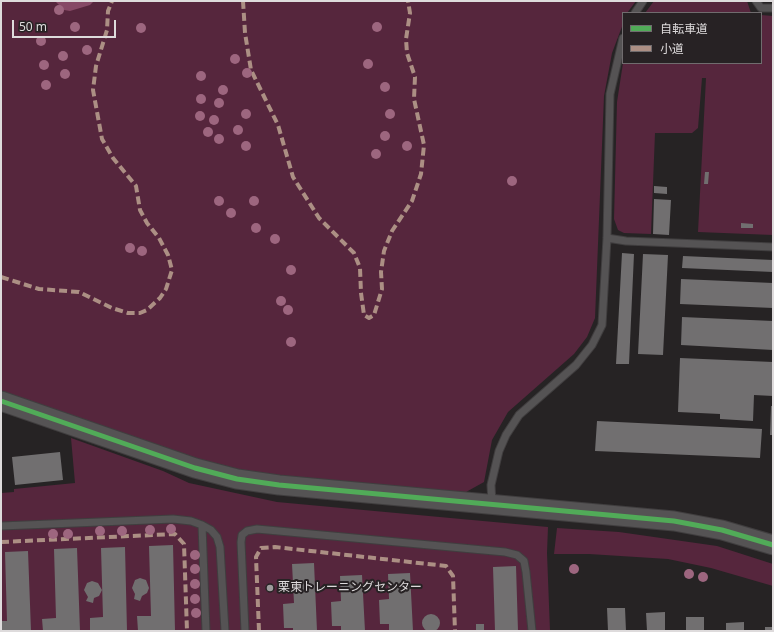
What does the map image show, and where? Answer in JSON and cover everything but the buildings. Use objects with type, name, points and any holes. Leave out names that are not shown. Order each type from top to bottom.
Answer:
[{"type":"street","points":[[1,401],[195,468],[237,478],[279,485],[674,522],[722,530],[773,545]]},
{"type":"lane","points":[[636,12],[643,1]]},
{"type":"lane","points":[[756,1],[760,8],[773,8]]},
{"type":"lane","points":[[492,504],[491,486],[499,451],[506,435],[519,415],[576,365],[592,345],[602,325],[607,238],[610,94],[622,42]]},
{"type":"lane","points":[[607,238],[626,241],[773,247]]},
{"type":"lane","points":[[1,526],[173,519],[191,520],[202,525],[211,530],[217,537],[220,547],[225,631]]},
{"type":"lane","points":[[202,525],[206,631]]},
{"type":"lane","points":[[245,631],[241,542],[242,535],[247,531],[257,529],[497,551],[517,555],[524,561],[532,631]]},
{"type":"shaded area","points":[[1,1],[636,1],[628,12],[622,12],[622,27],[612,53],[604,96],[595,318],[587,337],[574,354],[508,412],[492,440],[484,482],[466,492],[380,487],[284,477],[238,469],[172,452],[1,392]]},
{"type":"shaded area","points":[[55,1],[94,1],[90,5],[70,11],[64,10]]},
{"type":"shaded area","points":[[654,1],[747,1],[751,12],[646,12]]},
{"type":"shaded area","points":[[762,15],[773,16],[773,235],[698,232],[706,78],[702,78],[698,128],[692,133],[655,133],[651,234],[624,233],[618,230],[614,219],[617,102],[623,64],[762,64]]},
{"type":"shaded area","name":"栗東トレーニングセンター","points":[[71,438],[163,471],[189,483],[277,502],[548,527],[547,553],[550,631],[1,631],[1,493],[14,492],[14,489],[75,483]]},
{"type":"shaded area","points":[[557,528],[619,532],[717,546],[773,564],[773,586],[711,568],[668,559],[589,554],[554,554]]},
{"type":"marked path","points":[[1,277],[39,289],[79,292],[112,308],[128,313],[140,313],[147,310],[160,298],[166,289],[172,270],[168,255],[159,238],[147,223],[140,210],[136,186],[113,158],[102,139],[93,90],[96,66],[107,30],[108,11],[112,1]]},
{"type":"marked path","points":[[243,1],[245,33],[251,70],[278,125],[293,177],[319,218],[354,253],[360,268],[364,315],[369,318],[374,315],[382,289],[381,272],[384,251],[392,231],[412,201],[421,174],[424,145],[414,99],[415,77],[407,53],[406,39],[410,13],[408,1]]},
{"type":"marked path","points":[[1,542],[175,534],[184,544],[187,631]]},
{"type":"marked path","points":[[259,631],[256,557],[261,548],[275,547],[446,566],[453,576],[455,631]]},
{"type":"cycle path","points":[[1,401],[195,468],[237,479],[279,485],[674,521],[722,530],[773,545]]},
{"type":"place","name":"栗東トレーニングセンター","points":[[270,588]]}]
